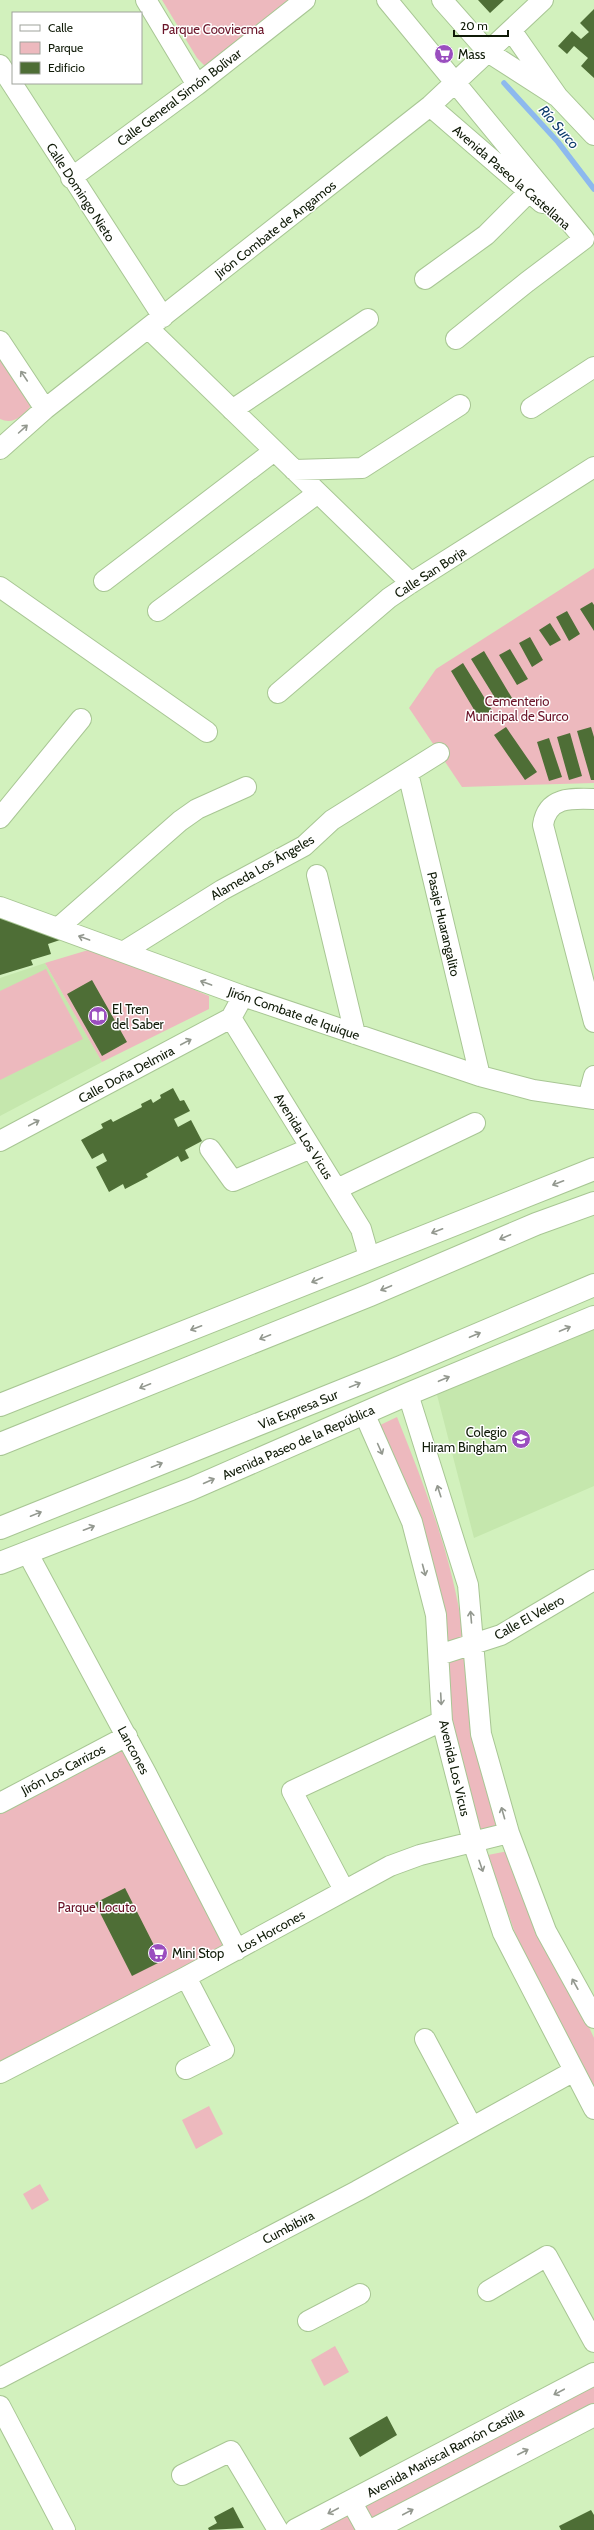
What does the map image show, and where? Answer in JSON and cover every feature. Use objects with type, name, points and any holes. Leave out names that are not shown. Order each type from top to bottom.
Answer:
[{"type":"main road","points":[[0,1405],[311,1283],[370,1257],[594,1169]]},
{"type":"main road","points":[[536,1224],[594,1189]]},
{"type":"main road","points":[[0,1444],[370,1295],[536,1224],[594,1203]]},
{"type":"main road","name":"Via Expresa Sur","points":[[0,1528],[401,1367],[594,1285]]},
{"type":"main road","name":"Avenida Paseo de la República","points":[[0,1563],[190,1489],[408,1394],[594,1317]]},
{"type":"main road","name":"Avenida Mariscal Ramón Castilla","points":[[296,2530],[594,2374]]},
{"type":"main road","points":[[373,2530],[594,2415]]},
{"type":"street","points":[[146,0],[198,84]]},
{"type":"street","name":"Calle General Simón Bolívar","points":[[71,178],[198,84],[305,0]]},
{"type":"street","points":[[387,0],[589,243],[526,282],[456,339]]},
{"type":"street","points":[[442,0],[488,52],[558,97]]},
{"type":"street","name":"Jirón Combate de Angamos","points":[[0,449],[45,409],[430,106],[456,84],[510,30],[543,0]]},
{"type":"street","points":[[510,30],[558,97],[594,135]]},
{"type":"street","name":"Calle Domingo Nieto","points":[[0,66],[71,178],[156,323],[232,410],[411,583]]},
{"type":"street","name":"Avenida Paseo la Castellana","points":[[430,106],[589,243]]},
{"type":"street","points":[[425,279],[486,235],[529,192]]},
{"type":"street","points":[[232,410],[368,319]]},
{"type":"street","points":[[0,341],[45,409]]},
{"type":"street","points":[[531,408],[594,367]]},
{"type":"street","points":[[294,470],[362,468],[460,405]]},
{"type":"street","points":[[104,581],[274,451]]},
{"type":"street","name":"Calle San Borja","points":[[278,693],[389,598],[594,467]]},
{"type":"street","points":[[158,611],[318,493]]},
{"type":"street","points":[[0,587],[207,732]]},
{"type":"street","points":[[0,818],[81,719]]},
{"type":"street","name":"Alameda Los Ángeles","points":[[123,952],[222,890],[304,846],[332,820],[439,753]]},
{"type":"street","name":"Pasaje Huarangalito","points":[[408,773],[480,1076]]},
{"type":"street","points":[[58,928],[180,821],[197,810],[246,787]]},
{"type":"street","points":[[593,1015],[543,825],[544,814],[549,807],[559,802],[594,799]]},
{"type":"street","points":[[317,875],[355,1034]]},
{"type":"street","name":"Jirón Combate de Iquique","points":[[0,907],[243,996],[480,1076],[533,1090],[591,1099]]},
{"type":"street","points":[[231,1018],[243,996]]},
{"type":"street","name":"Calle Doña Delmira","points":[[0,1141],[231,1018]]},
{"type":"street","name":"Avenida Los Vicus","points":[[231,1018],[361,1230],[370,1257]]},
{"type":"street","points":[[591,1099],[594,1076]]},
{"type":"street","points":[[337,1189],[475,1123]]},
{"type":"street","points":[[210,1149],[233,1180],[311,1148]]},
{"type":"street","points":[[408,1394],[468,1585],[481,1734],[509,1833],[546,1931],[593,2016]]},
{"type":"street","name":"Avenida Los Vicus","points":[[364,1413],[412,1522],[436,1615],[442,1721],[473,1842],[503,1933],[594,2109]]},
{"type":"street","name":"Lancones","points":[[27,1552],[126,1736],[237,1950]]},
{"type":"street","name":"Calle El Velero","points":[[439,1655],[501,1635],[594,1580]]},
{"type":"street","points":[[344,1890],[292,1791],[442,1721]]},
{"type":"street","name":"Jirón Los Carrizos","points":[[0,1803],[126,1736]]},
{"type":"street","name":"Los Horcones","points":[[0,2073],[237,1950],[390,1866],[420,1855],[509,1833]]},
{"type":"street","points":[[186,1977],[224,2050],[186,2068]]},
{"type":"street","points":[[425,2039],[472,2127]]},
{"type":"street","name":"Cumbibira","points":[[0,2378],[357,2191],[574,2071]]},
{"type":"street","points":[[488,2291],[547,2256],[594,2342]]},
{"type":"street","points":[[308,2321],[360,2294]]},
{"type":"street","points":[[0,2406],[61,2528]]},
{"type":"street","points":[[182,2475],[231,2451],[278,2530]]},
{"type":"street","points":[[351,2501],[367,2530]]},
{"type":"shaded area","points":[[45,963],[102,1062],[0,1116],[0,978]]},
{"type":"shaded area","name":"Colegio Hiram Bingham","points":[[594,1327],[594,1486],[474,1538],[436,1391]]},
{"type":"green space","name":"Parque Cooviecma","points":[[162,0],[298,0],[211,65],[204,65],[197,58]]},
{"type":"green space","points":[[0,354],[30,401],[30,407],[24,414],[17,419],[9,421],[0,419]]},
{"type":"green space","name":"Cementerio Municipal de Surco","points":[[594,568],[594,783],[462,787],[409,708],[436,669]]},
{"type":"green space","points":[[95,948],[209,996],[209,1009],[102,1062],[45,963]]},
{"type":"green space","points":[[46,969],[83,1039],[0,1080],[0,991]]},
{"type":"green space","points":[[397,1417],[428,1497],[452,1578],[463,1634],[461,1637],[447,1642],[376,1427]]},
{"type":"green space","points":[[468,1651],[502,1827],[475,1831],[447,1721],[444,1659]]},
{"type":"green space","name":"Parque Locuto","points":[[123,1747],[228,1949],[0,2065],[0,1812]]},
{"type":"green space","points":[[508,1851],[594,2038],[594,2088],[516,1936],[488,1855]]},
{"type":"green space","points":[[209,2106],[223,2134],[196,2149],[182,2120]]},
{"type":"green space","points":[[40,2184],[49,2200],[32,2210],[23,2194]]},
{"type":"green space","points":[[335,2346],[349,2372],[324,2386],[311,2360]]},
{"type":"green space","points":[[594,2380],[594,2407],[373,2525],[362,2503]]},
{"type":"green space","points":[[350,2508],[361,2530],[309,2530]]},
{"type":"building","points":[[478,0],[504,0],[490,13]]},
{"type":"building","points":[[594,9],[594,78],[581,66],[588,58],[574,46],[567,54],[558,46],[572,31],[581,39],[589,32],[580,23]]},
{"type":"building","points":[[592,602],[594,605],[594,631],[580,609]]},
{"type":"building","points":[[567,611],[580,634],[569,641],[556,617]]},
{"type":"building","points":[[550,623],[561,640],[550,646],[539,630]]},
{"type":"building","points":[[530,637],[543,660],[532,667],[519,643]]},
{"type":"building","points":[[510,649],[528,679],[517,685],[499,655]]},
{"type":"building","points":[[484,651],[512,698],[500,706],[471,659]]},
{"type":"building","points":[[463,663],[492,710],[479,718],[451,671]]},
{"type":"building","points":[[506,727],[537,772],[525,780],[494,735]]},
{"type":"building","points":[[591,727],[594,737],[594,780],[591,780],[577,731]]},
{"type":"building","points":[[570,733],[582,776],[569,780],[557,737]]},
{"type":"building","points":[[549,738],[562,777],[549,781],[537,742]]},
{"type":"building","points":[[0,917],[63,939],[48,944],[51,954],[31,960],[33,965],[0,975]]},
{"type":"building","points":[[92,980],[127,1042],[102,1056],[67,994]]},
{"type":"building","points":[[173,1088],[180,1101],[184,1100],[190,1111],[174,1119],[178,1127],[191,1120],[202,1141],[185,1150],[189,1158],[181,1162],[178,1156],[146,1174],[148,1177],[125,1189],[123,1184],[109,1192],[96,1167],[107,1161],[103,1153],[92,1159],[81,1140],[103,1128],[101,1124],[111,1119],[113,1122],[142,1107],[141,1104],[151,1099],[153,1103],[161,1098],[160,1095]]},
{"type":"building","points":[[125,1888],[162,1961],[132,1976],[95,1903]]},
{"type":"building","points":[[387,2416],[397,2435],[360,2457],[349,2438]]},
{"type":"building","points":[[233,2507],[244,2528],[209,2530],[208,2528],[217,2523],[214,2517]]},
{"type":"building","points":[[591,2510],[594,2515],[594,2530],[561,2530],[559,2526]]},
{"type":"waterway","name":"Río Surco","points":[[504,83],[558,142],[594,189]]},
{"type":"place","name":"Mass","points":[[444,54]]},
{"type":"place","name":"El Tren del Saber","points":[[98,1016]]},
{"type":"place","name":"Colegio Hiram Bingham","points":[[521,1439]]},
{"type":"place","name":"Mini Stop","points":[[158,1953]]}]
